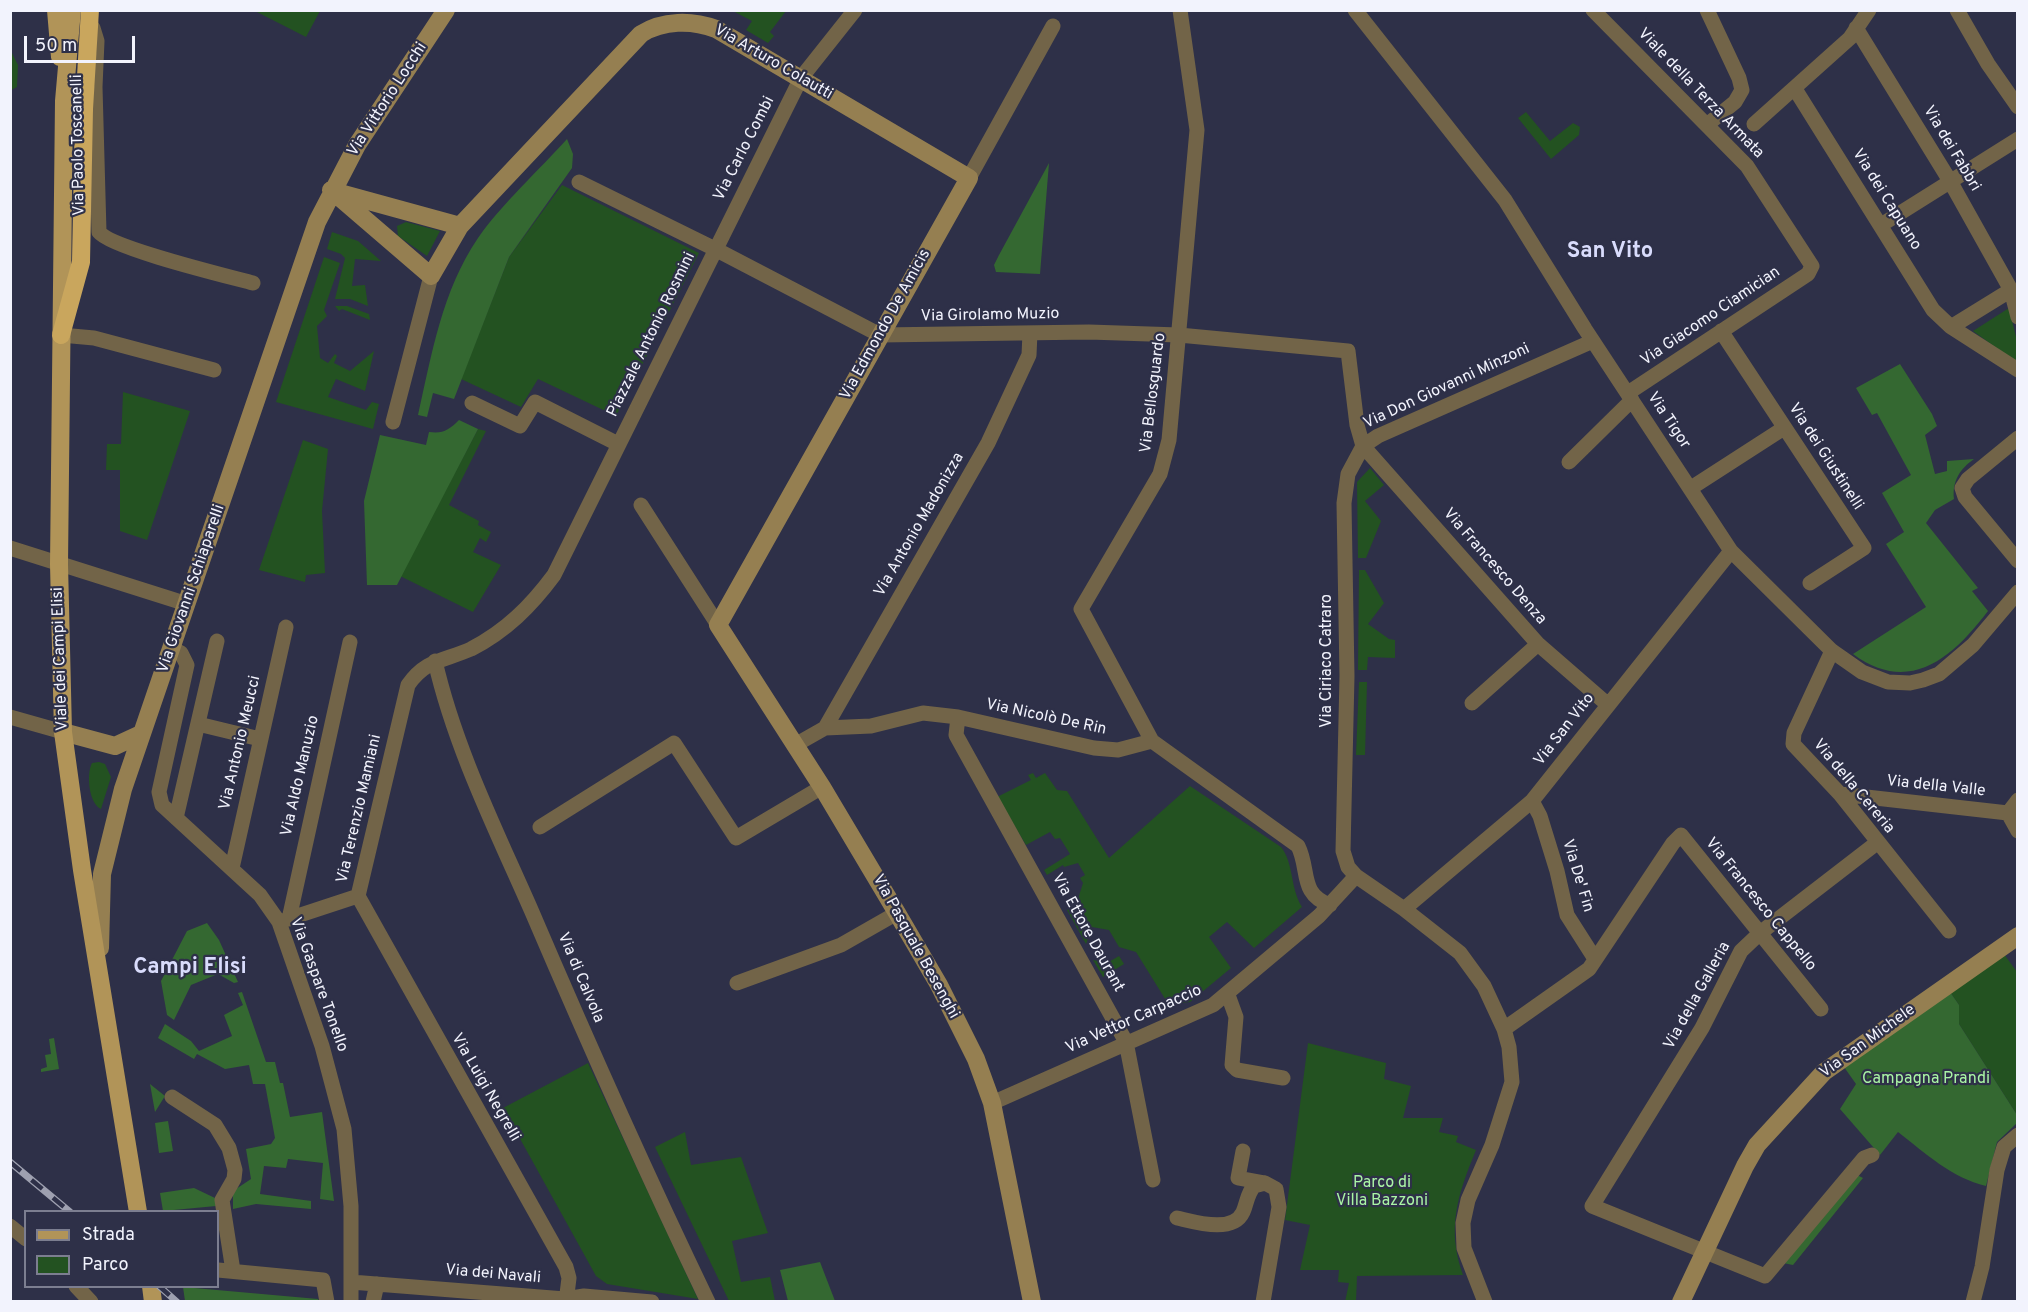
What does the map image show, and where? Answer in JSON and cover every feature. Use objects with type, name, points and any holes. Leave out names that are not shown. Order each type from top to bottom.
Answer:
[{"type":"highway","points":[[61,335],[81,262],[84,108],[90,10]]},
{"type":"main road","name":"Viale dei Campi Elisi","points":[[67,13],[59,564],[63,732],[138,1210]]},
{"type":"street","name":"Via Vittorio Locchi","points":[[331,190],[357,145],[447,10]]},
{"type":"street","name":"Via Carlo Combi","points":[[715,249],[801,78],[855,10]]},
{"type":"street","name":"Via Bellosguardo","points":[[1152,741],[1081,609],[1160,474],[1169,436],[1197,130],[1180,10]]},
{"type":"street","name":"Via Tigor","points":[[1355,10],[1505,200],[1593,341],[1731,551],[1832,651],[1862,672],[1888,682],[1910,683],[1939,674],[1955,662],[2018,592]]},
{"type":"street","name":"Viale della Terza Armata","points":[[1593,10],[1747,166],[1811,262],[1812,269]]},
{"type":"street","points":[[1707,10],[1739,78],[1742,90],[1736,102],[1708,124]]},
{"type":"street","points":[[1754,124],[1850,38],[1869,10]]},
{"type":"street","points":[[1957,10],[1988,64],[2018,107]]},
{"type":"street","name":"Via Paolo Toscanelli","points":[[67,13],[83,18],[93,27],[97,41],[95,97],[99,232],[110,240],[151,254],[253,283]]},
{"type":"street","name":"Via Arturo Colautti","points":[[431,276],[460,226],[641,34],[652,27],[685,22],[716,29],[969,178]]},
{"type":"street","name":"Via Edmondo De Amicis","points":[[718,625],[1053,26]]},
{"type":"street","name":"Via dei Fabbri","points":[[1856,28],[1950,181],[2011,290],[2018,317]]},
{"type":"street","name":"Via dei Capuano","points":[[1795,89],[1936,315],[2018,370]]},
{"type":"street","points":[[1881,225],[2018,139]]},
{"type":"street","name":"Piazzale Antonio Rosmini","points":[[435,661],[470,649],[502,630],[533,604],[554,574],[715,249],[579,182]]},
{"type":"street","points":[[331,190],[460,226]]},
{"type":"street","points":[[331,190],[431,276],[393,422]]},
{"type":"street","name":"Via Giovanni Schiaparelli","points":[[103,997],[100,917],[102,874],[111,832],[141,735],[317,222],[331,190]]},
{"type":"street","points":[[384,236],[397,208]]},
{"type":"street","name":"Via Girolamo Muzio","points":[[715,249],[880,335],[1030,333],[1179,335]]},
{"type":"street","name":"Via Giacomo Ciamician","points":[[1569,462],[1630,396],[1812,269]]},
{"type":"street","points":[[1951,327],[2011,290]]},
{"type":"street","name":"Via dei Giustinelli","points":[[1721,331],[1864,548],[1810,583]]},
{"type":"street","name":"Via Antonio Madonizza","points":[[825,728],[988,443],[1029,355],[1030,333]]},
{"type":"street","points":[[61,335],[94,338],[214,370]]},
{"type":"street","name":"Via Don Giovanni Minzoni","points":[[1179,335],[1348,351],[1357,425],[1363,446],[1378,436],[1593,341]]},
{"type":"street","name":"Piazzale Antonio Rosmini","points":[[471,403],[520,426],[535,402],[618,444]]},
{"type":"street","points":[[1691,488],[1784,428]]},
{"type":"street","points":[[2018,438],[1968,479],[1962,488],[1965,498],[2018,561]]},
{"type":"street","name":"Via Francesco Denza","points":[[1363,446],[1538,644],[1607,704]]},
{"type":"street","name":"Via Ciriaco Catraro","points":[[1356,876],[1348,867],[1343,851],[1347,676],[1344,503],[1348,474],[1363,446]]},
{"type":"street","points":[[641,505],[718,625]]},
{"type":"street","points":[[10,548],[187,604]]},
{"type":"street","name":"Via San Vito","points":[[1404,909],[1532,801],[1731,551]]},
{"type":"street","name":"Via Pasquale Besenghi","points":[[718,625],[822,787],[897,913],[939,986],[976,1059],[992,1103],[1032,1302]]},
{"type":"street","name":"Via Antonio Meucci","points":[[232,868],[286,627]]},
{"type":"street","points":[[176,818],[217,640]]},
{"type":"street","name":"Via Aldo Manuzio","points":[[284,921],[350,642]]},
{"type":"street","points":[[1472,703],[1538,644]]},
{"type":"street","name":"Via Gaspare Tonello","points":[[171,648],[181,653],[187,665],[159,792],[162,805],[232,868],[284,921],[322,1046],[344,1129],[351,1206],[351,1282]]},
{"type":"street","name":"Via della Cereria","points":[[1832,651],[1793,741],[1840,794],[1950,931]]},
{"type":"street","name":"Via Terenzio Mamiani","points":[[284,921],[358,896],[403,699],[415,675],[424,666],[435,661]]},
{"type":"street","name":"Via di Calvola","points":[[435,661],[442,694],[470,768],[633,1146],[708,1302]]},
{"type":"street","name":"Via Nicolò De Rin","points":[[795,745],[825,728],[871,726],[923,713],[958,717],[1094,748],[1118,750],[1152,741]]},
{"type":"street","points":[[10,717],[115,746],[141,735]]},
{"type":"street","name":"Via Ettore Daurant","points":[[958,717],[956,735],[1126,1042],[1154,1180]]},
{"type":"street","points":[[198,724],[260,739]]},
{"type":"street","points":[[1152,741],[1298,846],[1303,856],[1306,879],[1312,895],[1330,905]]},
{"type":"street","points":[[540,827],[674,743],[736,838],[822,787]]},
{"type":"street","name":"Via della Valle","points":[[1840,794],[2008,813]]},
{"type":"street","points":[[2018,800],[2008,813],[2018,831]]},
{"type":"street","name":"Via De' Fin","points":[[1532,801],[1540,816],[1557,871],[1567,915],[1595,959]]},
{"type":"street","name":"Via Francesco Cappello","points":[[1504,1029],[1589,969],[1672,843],[1681,835],[1821,1009]]},
{"type":"street","name":"Via della Galleria","points":[[1703,1253],[1592,1206],[1702,1028],[1742,951],[1760,933],[1878,842]]},
{"type":"street","points":[[1356,876],[1447,941],[1471,965],[1484,986],[1504,1029],[1509,1047],[1512,1082],[1492,1145],[1468,1200],[1463,1223],[1464,1248],[1485,1302]]},
{"type":"street","name":"Via Vettor Carpaccio","points":[[992,1103],[1126,1042],[1198,1014],[1228,995],[1330,905],[1356,876]]},
{"type":"street","name":"Via Luigi Negrelli","points":[[358,896],[566,1267],[569,1278],[566,1300]]},
{"type":"street","points":[[736,983],[841,945],[897,913]]},
{"type":"street","name":"Via San Michele","points":[[1681,1302],[1729,1196],[1757,1145],[1813,1083],[2018,936]]},
{"type":"street","points":[[1228,995],[1236,1017],[1232,1065],[1237,1070],[1282,1078]]},
{"type":"street","points":[[172,1097],[215,1125],[229,1148],[235,1170],[234,1179],[222,1200],[225,1270],[323,1280],[327,1302]]},
{"type":"street","points":[[1973,1302],[1982,1267],[1990,1201],[2004,1147],[2018,1135]]},
{"type":"street","points":[[1243,1151],[1238,1178],[1265,1183],[1276,1189],[1280,1200],[1263,1302]]},
{"type":"street","points":[[1703,1253],[1765,1276],[1864,1158],[1872,1155]]},
{"type":"street","points":[[1178,1218],[1218,1225],[1225,1224],[1241,1215],[1251,1189],[1265,1183]]},
{"type":"street","points":[[10,1226],[24,1237]]},
{"type":"street","points":[[351,1282],[351,1302]]},
{"type":"street","name":"Via dei Navali","points":[[351,1282],[566,1300],[584,1296],[652,1302]]},
{"type":"street","points":[[372,1302],[377,1284]]},
{"type":"street","points":[[77,1288],[91,1302]]},
{"type":"green space","points":[[786,10],[770,32],[774,36],[768,43],[746,30],[752,21],[733,11]]},
{"type":"green space","points":[[255,11],[320,11],[306,37]]},
{"type":"green space","points":[[11,51],[18,65],[17,87],[11,90]]},
{"type":"green space","points":[[1526,112],[1550,141],[1573,123],[1580,127],[1579,135],[1551,159],[1518,118]]},
{"type":"green space","points":[[567,139],[573,154],[572,168],[509,257],[454,399],[433,393],[427,417],[418,415],[440,323],[455,279],[466,258],[497,213]]},
{"type":"green space","points":[[1049,163],[1040,274],[996,272],[994,265]]},
{"type":"green space","points":[[562,185],[699,253],[616,416],[538,379],[521,407],[461,379],[509,257]]},
{"type":"green space","points":[[406,222],[440,231],[427,256],[398,236],[397,226]]},
{"type":"green space","points":[[332,232],[358,241],[381,261],[355,259],[352,286],[365,285],[368,306],[350,299],[335,299],[345,258],[327,249]]},
{"type":"green space","points":[[324,257],[340,263],[324,310],[327,316],[317,326],[320,358],[328,363],[335,354],[337,356],[334,363],[350,371],[374,351],[365,391],[336,379],[328,397],[366,410],[372,402],[379,404],[373,429],[276,402]]},
{"type":"green space","points":[[335,306],[347,306],[369,314],[370,320],[342,309],[339,311]]},
{"type":"green space","points":[[2009,308],[2017,341],[2017,363],[1973,331]]},
{"type":"green space","points":[[1900,364],[1932,414],[1937,426],[1925,435],[1935,474],[1947,471],[1947,461],[1974,459],[1958,476],[1954,487],[1954,499],[1935,510],[1926,523],[1978,588],[1972,591],[1988,611],[1960,643],[1945,656],[1929,666],[1912,671],[1893,671],[1874,666],[1853,654],[1926,607],[1886,544],[1904,532],[1882,493],[1911,475],[1877,413],[1872,415],[1856,388]]},
{"type":"green space","points":[[123,392],[190,411],[147,540],[120,531],[120,470],[106,470],[107,444],[121,444]]},
{"type":"green space","points":[[459,420],[478,429],[397,585],[367,585],[364,501],[380,435],[426,445],[429,432],[446,430]]},
{"type":"green space","points":[[478,429],[486,431],[449,505],[479,521],[478,525],[491,532],[486,542],[480,538],[473,552],[501,565],[473,612],[400,576]]},
{"type":"green space","points":[[303,440],[328,449],[322,511],[325,573],[306,575],[305,582],[259,570]]},
{"type":"green space","points":[[1370,468],[1384,485],[1365,501],[1381,521],[1366,558],[1358,558],[1357,482]]},
{"type":"green space","points":[[1359,570],[1365,570],[1384,603],[1368,624],[1389,639],[1395,640],[1395,658],[1368,657],[1367,670],[1358,670]]},
{"type":"green space","points":[[1359,682],[1367,682],[1365,755],[1356,755]]},
{"type":"green space","points":[[92,763],[105,764],[111,777],[101,809],[91,795],[89,781]]},
{"type":"green space","points":[[1033,773],[1036,778],[1045,773],[1057,790],[1067,791],[1109,858],[1190,786],[1281,847],[1288,860],[1295,892],[1302,907],[1254,948],[1227,922],[1209,937],[1231,968],[1190,1002],[1182,1003],[1172,999],[1167,1002],[1136,952],[1119,947],[1109,930],[1092,927],[1086,944],[1067,910],[1076,905],[1083,883],[1080,878],[1085,875],[1078,863],[1064,867],[1063,865],[1047,875],[1044,870],[1070,854],[1060,838],[1055,839],[1050,832],[1026,845],[997,797],[1031,780],[1028,775]]},
{"type":"green space","points":[[207,923],[219,940],[238,982],[234,983],[218,974],[191,985],[174,1020],[167,1015],[161,981],[187,931]]},
{"type":"green space","points":[[2004,954],[2017,972],[2017,1115],[1959,1024],[1959,1005],[1950,992]]},
{"type":"green space","points":[[1119,956],[1124,964],[1103,977],[1093,960],[1107,963]]},
{"type":"green space","points":[[242,992],[266,1062],[275,1062],[280,1083],[283,1083],[290,1117],[322,1112],[334,1201],[320,1199],[323,1163],[288,1159],[286,1168],[264,1166],[260,1194],[311,1201],[311,1209],[256,1204],[233,1209],[233,1191],[251,1179],[246,1149],[271,1144],[275,1138],[265,1084],[253,1084],[249,1065],[225,1069],[197,1054],[194,1059],[158,1038],[165,1024],[191,1041],[199,1051],[232,1036],[224,1015],[243,1005],[238,993]]},
{"type":"green space","name":"Campagna Prandi","points":[[1950,992],[1959,1005],[1959,1024],[2017,1115],[2017,1123],[1997,1142],[1986,1186],[1950,1171],[1898,1132],[1880,1155],[1840,1109],[1856,1084],[1844,1067]]},
{"type":"green space","points":[[54,1038],[59,1069],[41,1072],[41,1069],[47,1067],[45,1055],[51,1054],[49,1039]]},
{"type":"green space","name":"Parco di Villa Bazzoni","points":[[1308,1043],[1386,1063],[1384,1079],[1411,1086],[1403,1118],[1443,1118],[1439,1132],[1458,1136],[1456,1142],[1476,1150],[1459,1196],[1456,1211],[1455,1242],[1463,1275],[1357,1276],[1356,1301],[1345,1302],[1349,1283],[1338,1282],[1339,1270],[1300,1270],[1310,1225],[1285,1220]]},
{"type":"green space","points":[[588,1063],[698,1299],[607,1284],[596,1276],[503,1108]]},
{"type":"green space","points":[[150,1084],[165,1096],[155,1112]]},
{"type":"green space","points":[[168,1121],[173,1151],[159,1153],[155,1123]]},
{"type":"green space","points":[[685,1132],[691,1165],[741,1157],[768,1233],[732,1241],[741,1282],[770,1277],[775,1301],[729,1301],[655,1147]]},
{"type":"green space","points":[[1855,1174],[1863,1178],[1793,1265],[1783,1263]]},
{"type":"green space","points":[[194,1188],[215,1198],[216,1206],[163,1210],[160,1193]]},
{"type":"green space","points":[[820,1262],[835,1301],[788,1301],[780,1270]]},
{"type":"green space","points":[[183,1288],[318,1299],[319,1301],[185,1301]]},
{"type":"railway","points":[[10,1162],[68,1210]]},
{"type":"railway","points":[[161,1288],[177,1302]]},
{"type":"district","name":"San Vito","points":[[1610,253]]},
{"type":"district","name":"Campi Elisi","points":[[190,969]]}]
